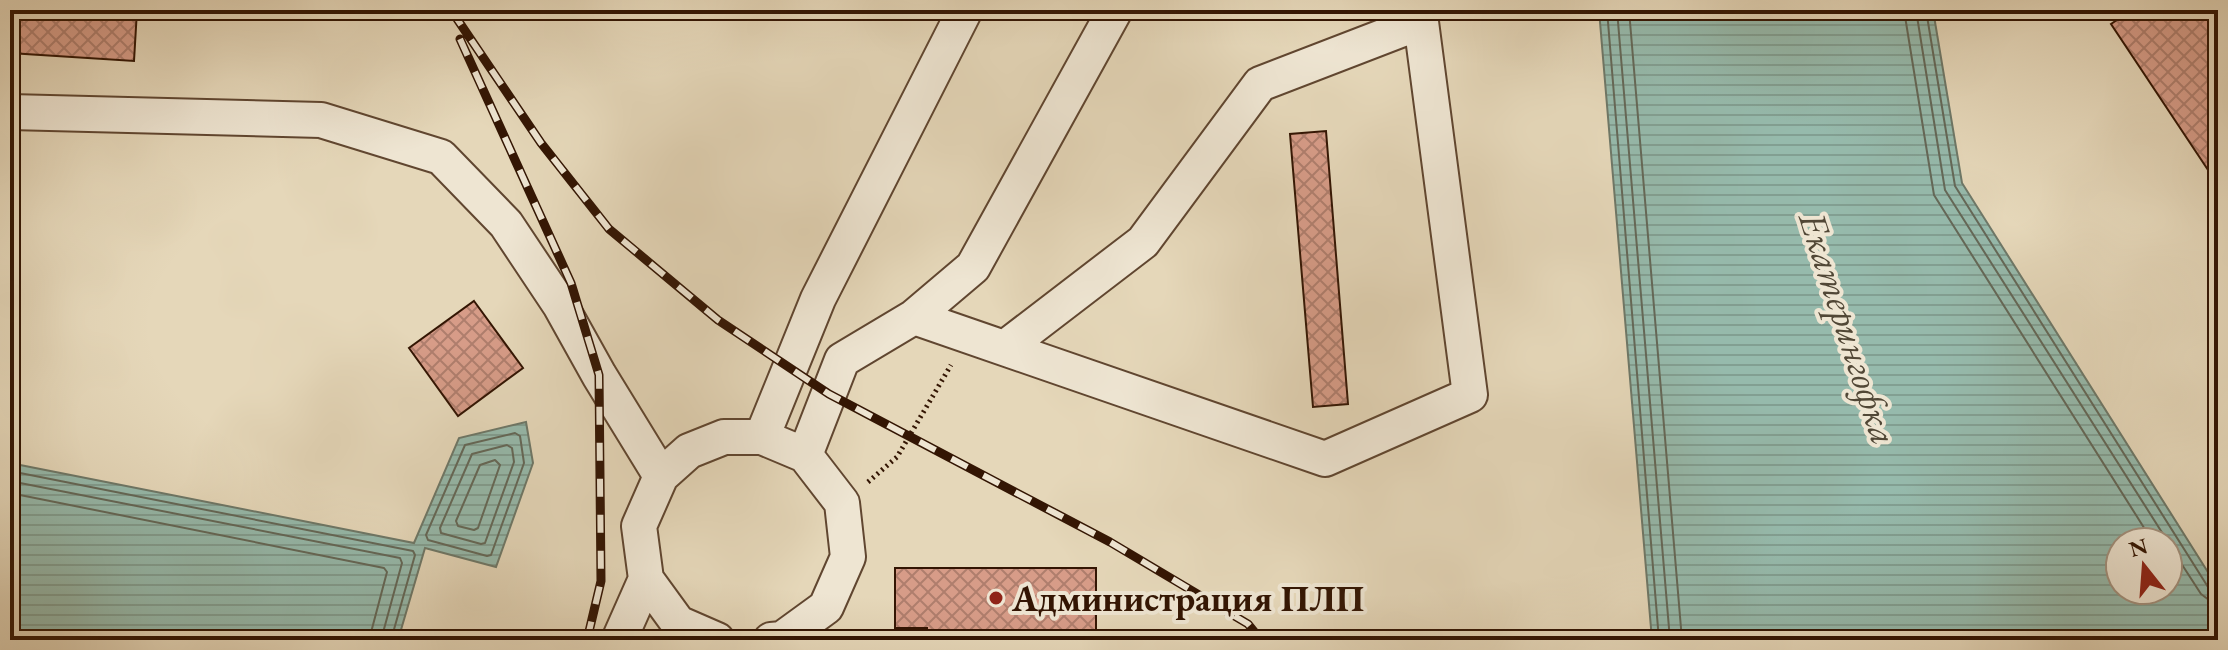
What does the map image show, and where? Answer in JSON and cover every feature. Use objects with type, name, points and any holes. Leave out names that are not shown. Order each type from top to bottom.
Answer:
[{"type":"lane","points":[[762,437],[818,299],[965,10]]},
{"type":"lane","points":[[805,455],[842,360],[914,317],[973,267],[1115,10]]},
{"type":"lane","points":[[914,317],[1325,459],[1470,395],[1421,22],[1260,84],[1143,242],[1006,347]]},
{"type":"lane","points":[[10,112],[321,120],[441,157],[506,224],[560,305],[661,476]]},
{"type":"lane","points":[[717,640],[678,623],[646,579],[639,526],[661,476],[689,451],[724,437],[762,437],[805,455],[842,503],[848,557],[826,607],[789,635]]},
{"type":"lane","points":[[620,636],[646,579]]},
{"type":"lane","points":[[620,636],[678,623]]},
{"type":"water","name":"Екатерингофка","points":[[1599,10],[1933,10],[1962,183],[2179,526],[2104,526],[2104,606],[2184,606],[2184,534],[2218,588],[2218,640],[1652,640]]},
{"type":"water","points":[[526,422],[533,463],[496,567],[425,548],[398,640],[10,640],[10,463],[414,543],[459,438]]},
{"type":"building","points":[[10,10],[137,10],[134,61],[10,53]]},
{"type":"building","points":[[2132,10],[2218,10],[2218,185],[2111,24]]},
{"type":"building","points":[[1326,131],[1348,404],[1313,407],[1290,134]]},
{"type":"building","points":[[474,301],[523,368],[458,416],[409,348]]},
{"type":"building","name":"Администрация ПЛП","points":[[895,568],[1096,568],[1096,640],[927,640],[927,628],[895,628]]},
{"type":"railway","points":[[451,10],[541,143],[609,229],[718,320],[829,394],[1110,542],[1248,624],[1261,640]]},
{"type":"railway","points":[[460,39],[571,283],[599,375],[601,581],[587,640]]},
{"type":"place","name":"Администрация ПЛП","points":[[996,598]]}]
